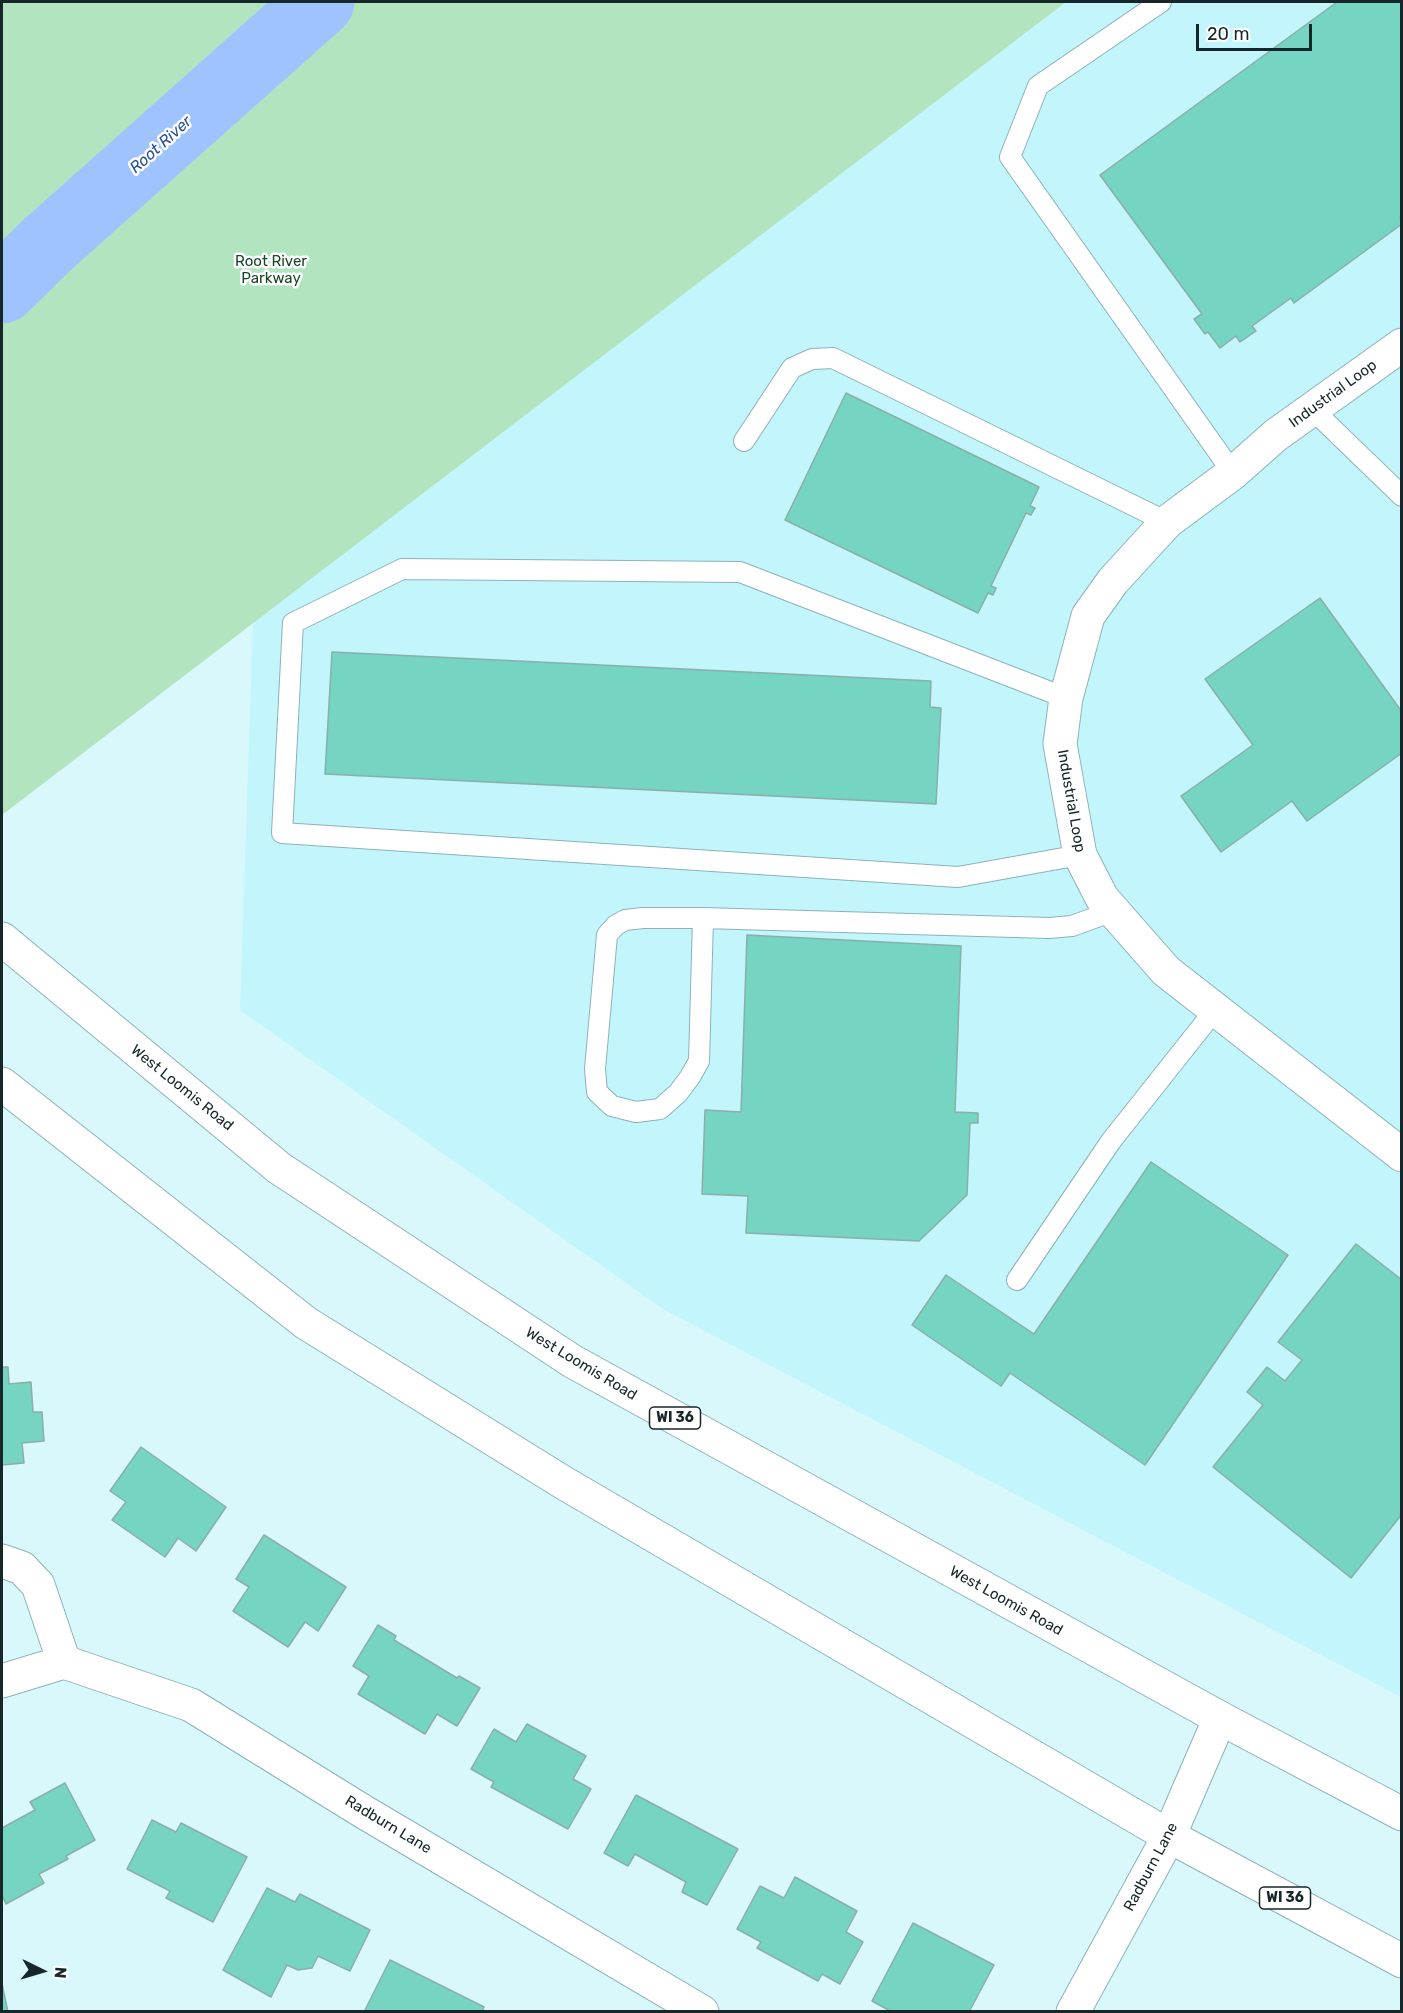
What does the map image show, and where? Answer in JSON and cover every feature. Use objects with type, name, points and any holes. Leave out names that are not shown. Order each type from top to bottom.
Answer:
[{"type":"main road","name":"Industrial Loop","points":[[1401,345],[1276,435],[1233,473],[1167,522],[1113,581],[1088,616],[1066,698],[1060,744],[1080,855],[1102,898],[1166,971],[1401,1155]]},
{"type":"main road","name":"West Loomis Road","points":[[2,939],[279,1168],[572,1361],[1220,1718],[1401,1815]]},
{"type":"main road","name":"WI 36","points":[[2,1084],[306,1323],[564,1483],[1169,1836],[1401,1960]]},
{"type":"main road","points":[[2,1561],[22,1568],[38,1585],[64,1662],[2,1681]]},
{"type":"main road","name":"Radburn Lane","points":[[64,1662],[191,1705],[375,1818],[702,2012]]},
{"type":"main road","name":"Radburn Lane","points":[[1073,2012],[1169,1836],[1220,1718]]},
{"type":"lane","points":[[1161,2],[1038,86],[1010,157],[1233,473]]},
{"type":"lane","points":[[744,441],[792,368],[812,359],[833,358],[1167,522]]},
{"type":"lane","points":[[1312,409],[1401,496]]},
{"type":"lane","points":[[1066,698],[740,572],[402,569],[293,623],[282,832],[958,877],[1080,855]]},
{"type":"lane","points":[[703,918],[699,1061],[678,1093],[660,1109],[636,1112],[612,1106],[597,1092],[595,1069],[607,934],[625,920],[703,918],[1049,928],[1072,926],[1113,911]]},
{"type":"lane","points":[[1017,1280],[1112,1141],[1215,1010]]},
{"type":"shaded area","points":[[1066,2],[1401,2],[1401,1697],[663,1309],[240,1010],[253,623]]},
{"type":"green space","name":"Root River Parkway","points":[[2,2],[1066,2],[2,815]]},
{"type":"building","points":[[1337,2],[1402,2],[1402,216],[1400,217],[1402,224],[1294,303],[1291,298],[1252,326],[1256,331],[1240,342],[1236,336],[1220,348],[1208,332],[1205,334],[1194,319],[1202,314],[1100,175]]},
{"type":"building","points":[[846,393],[1039,487],[1030,506],[1035,508],[1031,515],[1026,513],[991,586],[996,588],[993,595],[988,593],[978,613],[785,520]]},
{"type":"building","points":[[1320,598],[1402,712],[1402,753],[1307,821],[1292,801],[1221,852],[1181,796],[1253,745],[1205,679]]},
{"type":"building","points":[[332,652],[931,681],[930,707],[941,708],[936,804],[325,774]]},
{"type":"building","points":[[747,935],[961,946],[955,1112],[978,1113],[978,1123],[970,1123],[967,1195],[919,1241],[746,1233],[748,1196],[702,1194],[705,1110],[741,1112]]},
{"type":"building","points":[[1151,1162],[1288,1255],[1145,1465],[1010,1373],[1001,1386],[912,1325],[946,1275],[1034,1334]]},
{"type":"building","points":[[1356,1244],[1402,1280],[1402,1514],[1351,1578],[1213,1467],[1263,1405],[1247,1392],[1267,1367],[1285,1381],[1302,1360],[1278,1342]]},
{"type":"building","points":[[2,1367],[8,1367],[9,1384],[31,1382],[33,1412],[42,1412],[44,1441],[22,1443],[24,1463],[2,1465]]},
{"type":"building","points":[[141,1447],[226,1507],[196,1551],[178,1538],[165,1557],[112,1520],[126,1502],[110,1491]]},
{"type":"building","points":[[264,1535],[346,1587],[318,1631],[305,1622],[288,1647],[233,1611],[249,1587],[236,1579]]},
{"type":"building","points":[[378,1625],[396,1636],[394,1640],[457,1678],[459,1676],[480,1688],[457,1726],[437,1714],[425,1734],[358,1694],[369,1676],[353,1666]]},
{"type":"building","points":[[527,1724],[586,1756],[573,1779],[591,1789],[568,1829],[491,1787],[494,1782],[471,1769],[494,1729],[516,1742]]},
{"type":"building","points":[[65,1783],[95,1840],[66,1856],[68,1859],[39,1874],[44,1883],[6,1904],[2,1895],[2,1828],[35,1810],[30,1802]]},
{"type":"building","points":[[636,1795],[738,1849],[707,1905],[682,1892],[686,1882],[635,1854],[628,1866],[604,1853]]},
{"type":"building","points":[[152,1820],[176,1832],[181,1823],[247,1857],[213,1922],[166,1898],[170,1891],[127,1869]]},
{"type":"building","points":[[795,1877],[857,1911],[846,1932],[863,1942],[840,1984],[822,1974],[818,1981],[757,1948],[761,1942],[737,1929],[760,1886],[784,1898]]},
{"type":"building","points":[[267,1888],[295,1902],[300,1894],[370,1930],[350,1971],[318,1956],[312,1968],[298,1970],[287,1965],[271,1997],[223,1970]]},
{"type":"building","points":[[913,1923],[994,1965],[969,2012],[892,2012],[872,2001]]},
{"type":"building","points":[[390,1960],[484,2007],[482,2012],[364,2012]]},
{"type":"building","points":[[2,1984],[8,2012],[2,2012]]},
{"type":"waterway","name":"Root River","points":[[2,289],[47,245],[320,2]]}]
